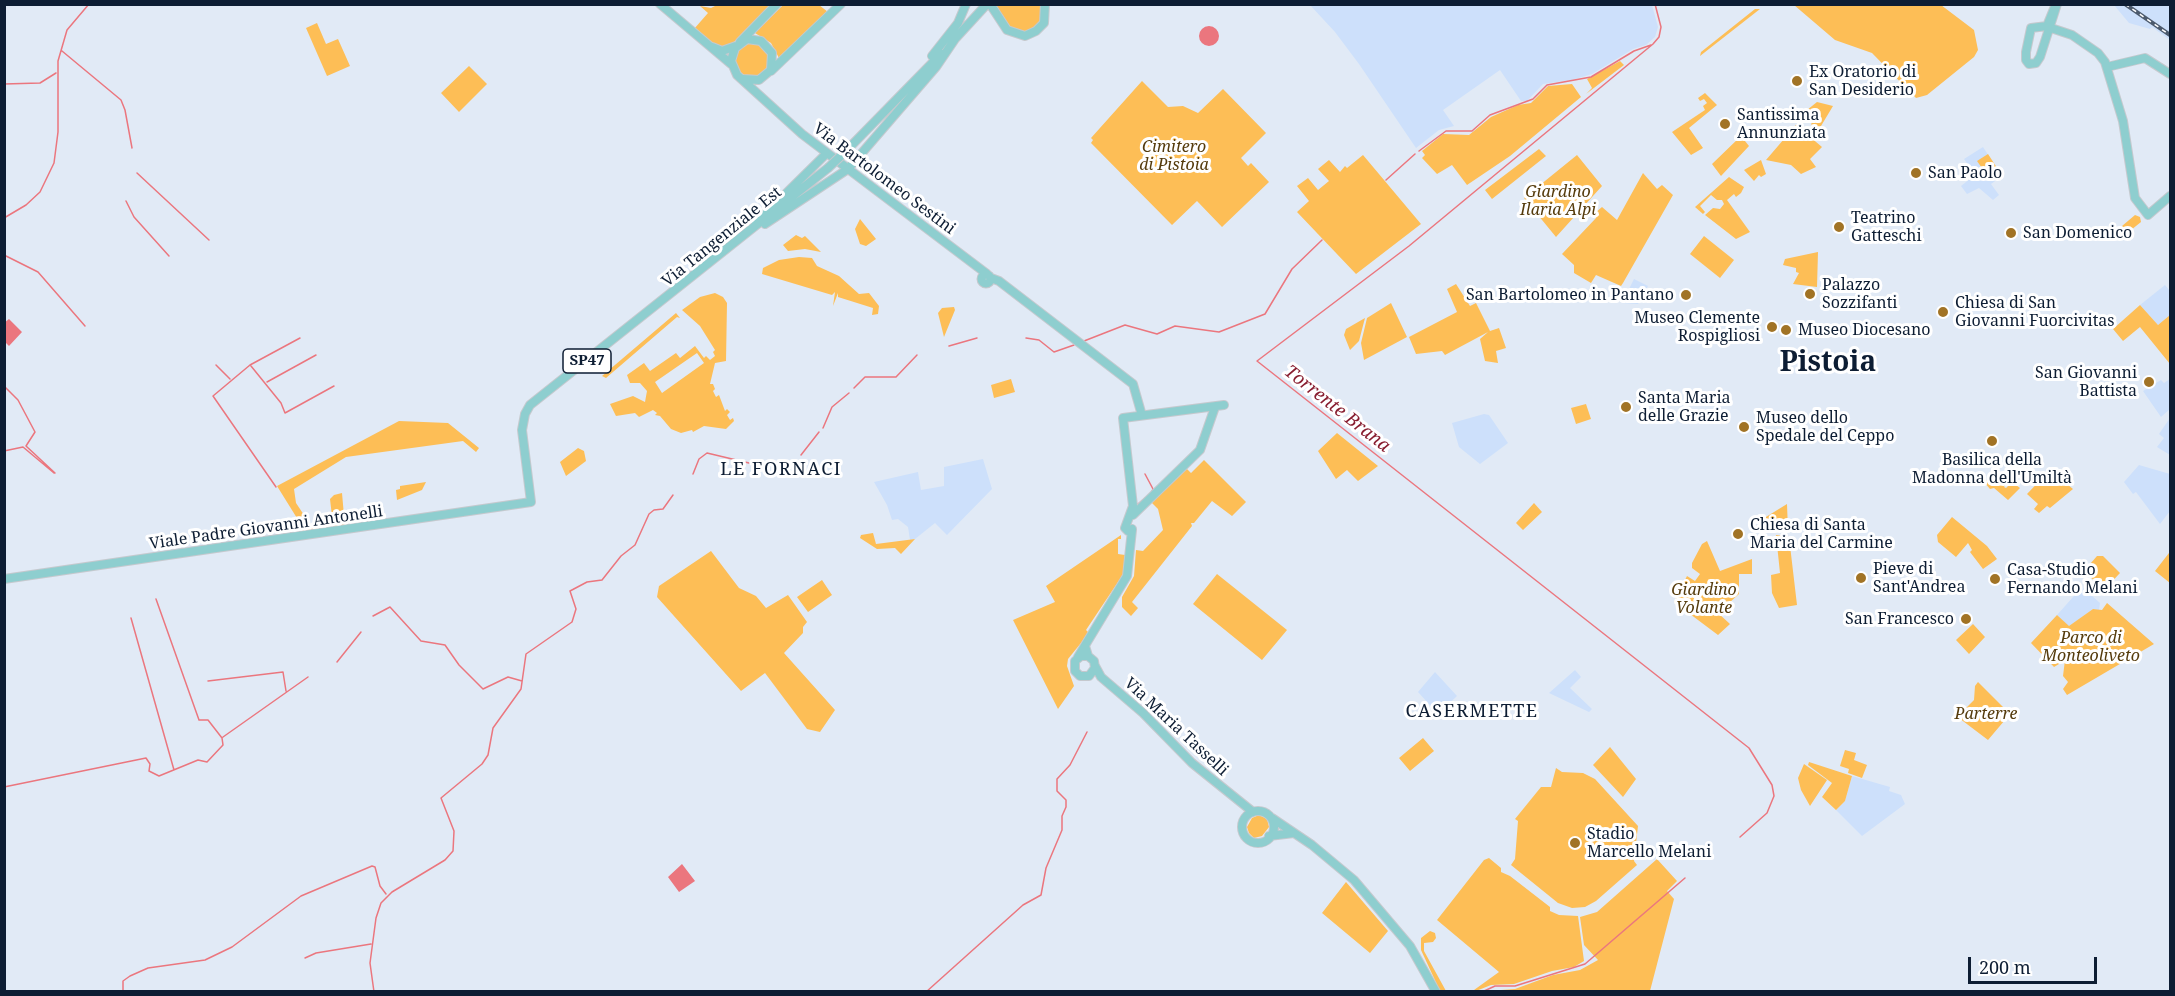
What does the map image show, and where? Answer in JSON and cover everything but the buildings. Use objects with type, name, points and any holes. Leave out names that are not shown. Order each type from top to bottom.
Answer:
[{"type":"main road","points":[[660,4],[731,64]]},
{"type":"main road","points":[[777,4],[738,44],[731,55],[731,64],[735,73],[743,80],[755,81],[768,74],[841,4]]},
{"type":"main road","points":[[912,84],[956,26],[966,4]]},
{"type":"main road","points":[[987,6],[1007,30],[1025,36],[1042,26],[1047,14],[1045,4]]},
{"type":"main road","points":[[2056,4],[2046,26],[2040,57],[2033,64],[2026,60],[2032,27],[2046,26],[2072,34],[2098,53],[2107,68],[2124,128],[2132,194],[2148,215],[2170,196]]},
{"type":"main road","name":"Via Tangenziale Est","points":[[531,502],[522,430],[528,408],[828,168],[987,6]]},
{"type":"main road","points":[[704,42],[720,50],[754,39],[766,44],[773,59],[764,93],[774,108]]},
{"type":"main road","points":[[752,229],[771,221],[837,174],[848,169],[936,67],[955,39]]},
{"type":"main road","points":[[2107,68],[2145,58],[2170,74]]},
{"type":"main road","name":"Via Bartolomeo Sestini","points":[[743,80],[827,153],[986,276],[1002,285],[1129,381],[1139,414]]},
{"type":"main road","points":[[752,229],[763,213],[827,153]]},
{"type":"main road","points":[[837,174],[839,162]]},
{"type":"main road","points":[[1085,646],[1095,666],[1091,674],[1084,677],[1076,673],[1074,664],[1128,574],[1130,529],[1133,506],[1124,418],[1139,414],[1215,407],[1201,448],[1136,510],[1130,529]]},
{"type":"main road","name":"Viale Padre Giovanni Antonelli","points":[[4,579],[531,502]]},
{"type":"main road","points":[[1078,657],[1089,656]]},
{"type":"main road","name":"Via Maria Tasselli","points":[[1095,666],[1101,677],[1143,712],[1192,763],[1253,812]]},
{"type":"main road","name":"Via Maria Tasselli","points":[[1091,674],[1101,677]]},
{"type":"main road","name":"Via Maria Tasselli","points":[[1232,796],[1243,808],[1245,820]]},
{"type":"main road","points":[[1295,833],[1282,832],[1269,836],[1260,843],[1250,841],[1243,831],[1245,820],[1253,812],[1262,811],[1295,833],[1339,866],[1365,892],[1413,951],[1436,992]]},
{"type":"main road","points":[[1269,836],[1273,829],[1272,818]]},
{"type":"shaded area","points":[[1310,5],[1652,5],[1658,27],[1655,37],[1646,45],[1633,49],[1592,74],[1572,80],[1543,84],[1527,101],[1521,101],[1500,70],[1443,110],[1454,126],[1439,130],[1416,148],[1359,64],[1335,32]]},
{"type":"shaded area","points":[[2114,5],[2170,5],[2170,40],[2152,27],[2150,29],[2129,23]]},
{"type":"shaded area","points":[[1205,26],[1213,26],[1219,32],[1219,40],[1213,46],[1205,46],[1199,40],[1199,32]]},
{"type":"shaded area","points":[[1983,147],[2002,176],[1991,184],[1999,195],[1993,200],[1979,188],[1967,194],[1961,186],[1971,178],[1967,172],[1971,169],[1964,159]]},
{"type":"shaded area","points":[[1634,279],[1648,286],[1638,304],[1622,303]]},
{"type":"shaded area","points":[[2165,285],[2170,291],[2170,315],[2158,325],[2140,305]]},
{"type":"shaded area","points":[[9,319],[22,332],[9,346],[5,342],[4,323]]},
{"type":"shaded area","points":[[2170,379],[2170,409],[2161,417],[2143,391],[2161,380],[2164,383]]},
{"type":"shaded area","points":[[1484,414],[1489,415],[1508,443],[1480,464],[1459,447],[1452,423]]},
{"type":"shaded area","points":[[2170,418],[2170,455],[2157,447],[2164,438],[2159,434]]},
{"type":"shaded area","points":[[983,459],[992,489],[947,535],[935,523],[915,539],[910,540],[908,527],[898,519],[892,520],[887,505],[874,482],[918,472],[921,490],[944,486],[944,467]]},
{"type":"shaded area","points":[[2139,465],[2170,474],[2170,511],[2160,524],[2136,492],[2133,494],[2124,482]]},
{"type":"shaded area","points":[[2082,587],[2100,603],[2099,610],[2093,609],[2069,627],[2057,615]]},
{"type":"shaded area","points":[[1575,670],[1581,677],[1570,688],[1592,709],[1589,712],[1549,693]]},
{"type":"shaded area","points":[[1435,672],[1457,696],[1438,714],[1418,692]]},
{"type":"shaded area","points":[[1852,776],[1890,787],[1889,791],[1901,795],[1905,804],[1862,836],[1836,810],[1845,801]]},
{"type":"shaded area","points":[[682,864],[695,881],[679,892],[668,877]]},
{"type":"green space","points":[[717,5],[772,5],[733,43],[721,47],[714,46],[694,29],[708,13],[700,6],[711,8]]},
{"type":"green space","points":[[783,5],[819,5],[828,12],[779,58],[771,43],[755,33]]},
{"type":"green space","points":[[993,5],[1041,5],[1042,20],[1037,28],[1025,33],[1011,30]]},
{"type":"green space","points":[[1794,5],[1941,5],[1974,30],[1978,50],[1974,57],[1927,95],[1916,98],[1872,53],[1835,40]]},
{"type":"green space","points":[[1755,9],[1760,9],[1700,56],[1701,52]]},
{"type":"green space","points":[[317,23],[326,44],[338,39],[350,66],[327,76],[306,28]]},
{"type":"green space","points":[[752,43],[764,48],[769,60],[764,72],[752,77],[740,72],[735,60],[740,48]]},
{"type":"green space","points":[[1620,61],[1624,65],[1586,94],[1592,88],[1587,79]]},
{"type":"green space","points":[[469,66],[487,84],[459,112],[441,93]]},
{"type":"green space","name":"Cimitero di Pistoia","points":[[1142,81],[1168,107],[1183,106],[1198,113],[1223,89],[1266,133],[1241,158],[1248,166],[1251,163],[1269,182],[1222,227],[1197,201],[1172,225],[1091,143],[1093,140],[1091,138]]},
{"type":"green space","points":[[1572,84],[1581,97],[1510,156],[1467,185],[1452,165],[1437,174],[1422,158],[1425,155],[1422,151],[1443,134],[1469,135],[1491,117],[1518,105],[1531,103],[1548,86]]},
{"type":"green space","points":[[1705,93],[1717,105],[1689,128],[1703,148],[1691,155],[1672,132],[1705,110],[1703,106],[1707,103],[1704,99],[1700,101],[1698,98]]},
{"type":"green space","points":[[1817,102],[1833,106],[1818,131],[1811,124],[1817,117],[1807,110]]},
{"type":"green space","points":[[1796,125],[1822,147],[1810,159],[1816,167],[1801,174],[1791,165],[1766,160]]},
{"type":"green space","points":[[1741,136],[1749,146],[1721,176],[1712,164]]},
{"type":"green space","points":[[1539,149],[1546,156],[1492,199],[1485,190]]},
{"type":"green space","points":[[1988,154],[2001,174],[1991,181],[1977,161]]},
{"type":"green space","points":[[1363,155],[1421,224],[1356,274],[1297,212],[1309,201],[1297,186],[1308,178],[1318,190],[1329,181],[1318,169],[1329,160],[1340,172],[1345,166],[1347,168]]},
{"type":"green space","name":"Giardino Ilaria Alpi","points":[[1577,155],[1602,186],[1556,237],[1524,198]]},
{"type":"green space","points":[[1761,160],[1766,174],[1761,177],[1759,175],[1754,181],[1744,170]]},
{"type":"green space","points":[[1643,173],[1657,189],[1662,185],[1673,195],[1621,286],[1596,275],[1591,283],[1574,273],[1574,265],[1562,254],[1596,218],[1595,213],[1602,207],[1617,220]]},
{"type":"green space","points":[[1729,177],[1744,187],[1736,197],[1734,194],[1727,200],[1750,232],[1736,239],[1705,215],[1713,208],[1720,209],[1724,204],[1722,200],[1717,200],[1711,195],[1700,206],[1705,212],[1703,214],[1695,207]]},
{"type":"green space","points":[[2135,215],[2140,217],[2141,222],[2131,230],[2131,238],[2128,238],[2122,226]]},
{"type":"green space","points":[[860,219],[876,239],[866,246],[860,244],[855,229]]},
{"type":"green space","points":[[796,235],[802,238],[805,236],[821,252],[805,249],[788,251],[783,245]]},
{"type":"green space","points":[[1704,236],[1734,260],[1720,278],[1690,254]]},
{"type":"green space","points":[[1818,252],[1817,287],[1793,284],[1799,273],[1796,272],[1796,268],[1783,265],[1785,259]]},
{"type":"green space","points":[[812,258],[817,266],[839,276],[859,294],[869,293],[879,306],[878,314],[872,315],[873,308],[838,297],[838,293],[833,306],[835,292],[832,295],[762,274],[763,268],[779,260]]},
{"type":"green space","points":[[1456,284],[1470,306],[1476,303],[1490,331],[1499,328],[1506,348],[1496,351],[1498,363],[1485,361],[1480,339],[1488,332],[1445,355],[1442,351],[1416,354],[1409,337],[1457,312],[1447,289]]},
{"type":"green space","points":[[715,293],[723,297],[727,303],[726,361],[715,363],[710,384],[713,384],[715,389],[713,391],[716,397],[719,395],[725,411],[727,409],[730,412],[727,415],[730,420],[733,418],[734,421],[726,429],[704,426],[693,432],[692,430],[681,433],[671,429],[660,416],[655,415],[657,413],[653,410],[639,417],[635,413],[616,416],[610,404],[633,396],[645,402],[647,391],[640,383],[630,383],[627,375],[644,363],[650,371],[676,353],[680,358],[695,346],[704,358],[706,356],[710,360],[715,356],[713,352],[715,350],[700,326],[682,310],[700,297]],"holes":[[[697,353],[704,363],[662,393],[655,382]]]},
{"type":"green space","points":[[1391,303],[1407,337],[1364,360],[1361,343],[1367,318]]},
{"type":"green space","points":[[2140,305],[2158,325],[2170,315],[2170,364],[2140,327],[2123,341],[2113,329]]},
{"type":"green space","points":[[954,307],[955,310],[944,337],[938,313],[942,308]]},
{"type":"green space","points":[[676,313],[680,318],[677,317],[606,378],[602,376]]},
{"type":"green space","points":[[1365,318],[1359,341],[1350,350],[1344,335],[1346,329]]},
{"type":"green space","points":[[1011,379],[1015,392],[994,398],[991,385]]},
{"type":"green space","points":[[1586,404],[1591,419],[1576,424],[1571,408]]},
{"type":"green space","points":[[399,421],[448,423],[479,448],[476,452],[463,441],[346,457],[294,489],[296,503],[310,524],[324,522],[321,528],[303,533],[300,523],[277,486]]},
{"type":"green space","points":[[1337,433],[1378,466],[1358,481],[1347,470],[1336,479],[1318,451]]},
{"type":"green space","points":[[578,448],[584,451],[586,461],[566,476],[560,462]]},
{"type":"green space","points":[[1204,460],[1246,502],[1232,516],[1212,501],[1194,523],[1191,523],[1192,526],[1132,602],[1138,608],[1131,616],[1122,607],[1122,597],[1134,576],[1136,550],[1143,551],[1163,530],[1158,509],[1150,501],[1185,467],[1191,473]]},
{"type":"green space","points":[[2050,470],[2073,489],[2050,508],[2047,506],[2039,513],[2034,509],[2038,504],[2027,494]]},
{"type":"green space","points":[[2004,474],[2011,480],[2008,480],[2004,487],[2006,488],[2012,482],[2020,488],[2008,500],[1994,488],[1990,489],[1984,482],[1986,480],[1992,486],[1999,484]]},
{"type":"green space","points":[[426,482],[422,490],[397,500],[396,490],[400,489],[400,486]]},
{"type":"green space","points":[[342,493],[345,527],[338,528],[333,525],[330,499]]},
{"type":"green space","points":[[1534,503],[1542,512],[1523,530],[1516,523]]},
{"type":"green space","points":[[1787,504],[1788,531],[1760,525],[1761,520]]},
{"type":"green space","points":[[1952,517],[1987,546],[1997,559],[1983,569],[1970,552],[1972,550],[1968,543],[1956,557],[1938,542],[1937,535]]},
{"type":"green space","points":[[873,533],[876,544],[915,539],[901,554],[895,548],[877,549],[860,538],[861,535]]},
{"type":"green space","points":[[1121,535],[1121,539],[1118,539],[1118,554],[1125,555],[1124,573],[1086,630],[1088,632],[1081,643],[1068,659],[1067,666],[1074,686],[1058,709],[1013,620],[1055,602],[1046,586]]},
{"type":"green space","points":[[1776,535],[1789,537],[1797,605],[1779,608],[1772,593],[1771,575],[1780,573]]},
{"type":"green space","name":"Giardino Volante","points":[[1707,541],[1720,571],[1752,559],[1752,574],[1739,574],[1739,594],[1718,613],[1730,624],[1718,635],[1674,602],[1687,576],[1695,581],[1700,574],[1692,568],[1692,563],[1702,544]]},
{"type":"green space","points":[[711,551],[739,588],[756,596],[766,608],[788,595],[807,622],[803,627],[803,633],[784,653],[835,710],[820,732],[807,729],[765,673],[741,691],[657,597],[659,586]]},
{"type":"green space","points":[[2170,554],[2170,583],[2155,571]]},
{"type":"green space","points":[[2097,556],[2103,556],[2120,573],[2104,590],[2084,571]]},
{"type":"green space","points":[[1217,574],[1287,630],[1262,660],[1193,604]]},
{"type":"green space","points":[[822,580],[832,595],[808,612],[797,597]]},
{"type":"green space","name":"Parco di Monteoliveto","points":[[2107,603],[2154,644],[2067,695],[2063,689],[2068,682],[2063,676],[2065,660],[2060,659],[2059,664],[2054,667],[2031,643],[2057,615],[2069,626],[2093,609],[2102,610]]},
{"type":"green space","points":[[1973,624],[1985,637],[1969,654],[1956,640]]},
{"type":"green space","name":"Parterre","points":[[1978,682],[2010,714],[1988,740],[1955,715],[1955,711],[1967,707],[1974,700],[1975,686]]},
{"type":"green space","points":[[1423,738],[1434,751],[1410,771],[1399,758]]},
{"type":"green space","points":[[1610,747],[1636,779],[1623,797],[1593,765]]},
{"type":"green space","points":[[1845,750],[1856,753],[1854,760],[1867,765],[1862,778],[1848,773],[1849,769],[1840,766]]},
{"type":"green space","points":[[1809,762],[1852,776],[1845,801],[1836,810],[1822,797],[1832,783],[1808,765]]},
{"type":"green space","points":[[1804,764],[1827,780],[1810,806],[1801,790],[1798,778]]},
{"type":"green space","name":"Stadio Marcello Melani","points":[[1556,768],[1562,772],[1583,773],[1595,779],[1638,826],[1634,861],[1637,865],[1596,901],[1585,907],[1572,908],[1558,903],[1511,865],[1515,859],[1518,821],[1515,819],[1541,787],[1551,787]]},
{"type":"green space","points":[[1259,815],[1267,819],[1269,827],[1262,836],[1254,838],[1247,827],[1252,818]]},
{"type":"green space","points":[[1489,858],[1501,868],[1501,872],[1510,876],[1550,907],[1550,911],[1559,915],[1578,916],[1584,961],[1574,967],[1552,971],[1514,984],[1491,985],[1474,990],[1499,972],[1437,920],[1484,860]]},
{"type":"green space","points":[[1657,859],[1677,881],[1667,891],[1674,899],[1650,991],[1487,991],[1515,989],[1553,975],[1580,970],[1598,960],[1584,945],[1580,917],[1597,912]]},
{"type":"green space","points":[[1346,882],[1388,931],[1370,953],[1322,913]]},
{"type":"green space","points":[[1430,931],[1435,933],[1436,938],[1433,942],[1424,943],[1424,951],[1446,991],[1440,991],[1421,950],[1421,938]]},
{"type":"waterway","points":[[4,218],[26,205],[40,192],[54,163],[58,132],[58,61],[67,30],[89,4]]},
{"type":"waterway","name":"Torrente Brana","points":[[1655,4],[1661,27],[1659,37],[1653,44],[1409,246],[1257,361],[1749,748],[1772,785],[1774,796],[1767,813],[1740,837]]},
{"type":"waterway","points":[[1419,151],[1446,131],[1472,131],[1490,115],[1533,99],[1547,85],[1591,77],[1634,51],[1651,45]]},
{"type":"waterway","points":[[62,51],[121,100],[132,148]]},
{"type":"waterway","points":[[4,84],[40,83],[56,73]]},
{"type":"waterway","points":[[1386,180],[1415,154]]},
{"type":"waterway","points":[[137,173],[209,240]]},
{"type":"waterway","points":[[126,201],[134,217],[169,256]]},
{"type":"waterway","points":[[1084,341],[1125,325],[1157,334],[1175,326],[1219,332],[1265,314],[1292,269],[1322,240]]},
{"type":"waterway","points":[[4,255],[38,272],[85,326]]},
{"type":"waterway","points":[[276,487],[213,396],[250,365],[300,338]]},
{"type":"waterway","points":[[949,346],[977,338]]},
{"type":"waterway","points":[[1026,338],[1039,340],[1054,352],[1074,345]]},
{"type":"waterway","points":[[267,382],[316,355]]},
{"type":"waterway","points":[[854,388],[865,377],[896,377],[917,355]]},
{"type":"waterway","points":[[216,365],[230,379]]},
{"type":"waterway","points":[[251,366],[281,403],[285,413],[334,386]]},
{"type":"waterway","points":[[4,386],[18,400],[35,432],[26,446],[55,473]]},
{"type":"waterway","points":[[823,428],[832,407],[849,393]]},
{"type":"waterway","points":[[801,455],[819,432]]},
{"type":"waterway","points":[[4,451],[23,447],[54,473]]},
{"type":"waterway","points":[[693,474],[699,459],[707,453],[749,463]]},
{"type":"waterway","points":[[1145,474],[1153,489],[1151,493]]},
{"type":"waterway","points":[[374,992],[370,963],[376,918],[381,903],[392,892],[445,860],[453,851],[454,831],[441,798],[482,764],[488,755],[493,728],[521,689],[526,654],[572,622],[576,609],[570,591],[587,582],[602,580],[621,556],[635,545],[649,514],[654,510],[663,509],[673,495]]},
{"type":"waterway","points":[[1137,505],[1145,498]]},
{"type":"waterway","points":[[4,787],[146,758],[150,764],[149,771],[159,776],[198,760],[207,762],[223,745],[222,738],[208,720],[199,720],[156,599]]},
{"type":"waterway","points":[[373,616],[390,607],[421,641],[445,645],[459,665],[483,689],[508,677],[522,681]]},
{"type":"waterway","points":[[131,618],[174,770]]},
{"type":"waterway","points":[[337,662],[361,632]]},
{"type":"waterway","points":[[208,681],[283,672],[286,691]]},
{"type":"waterway","points":[[223,737],[308,677]]},
{"type":"waterway","points":[[926,992],[1023,905],[1041,895],[1046,868],[1062,830],[1062,816],[1066,807],[1066,800],[1057,791],[1057,779],[1070,765],[1087,732]]},
{"type":"waterway","points":[[123,992],[123,981],[130,976],[148,968],[205,960],[232,947],[301,896],[372,866],[375,867],[380,886],[386,894]]},
{"type":"waterway","name":"Torrente Brana","points":[[1482,992],[1495,986],[1515,986],[1585,964],[1685,878]]},
{"type":"waterway","points":[[305,958],[316,953],[371,944]]},
{"type":"railway","points":[[2125,4],[2170,35]]},
{"type":"place","name":"Ex Oratorio di San Desiderio","points":[[1797,81]]},
{"type":"place","name":"Santissima Annunziata","points":[[1725,124]]},
{"type":"place","name":"San Paolo","points":[[1916,173]]},
{"type":"place","name":"Teatrino Gatteschi","points":[[1839,227]]},
{"type":"place","name":"San Domenico","points":[[2011,233]]},
{"type":"place","name":"Palazzo Sozzifanti","points":[[1810,294]]},
{"type":"place","name":"San Bartolomeo in Pantano","points":[[1686,295]]},
{"type":"place","name":"Chiesa di San Giovanni Fuorcivitas","points":[[1943,312]]},
{"type":"place","name":"Museo Clemente Rospigliosi","points":[[1772,327]]},
{"type":"place","name":"Museo Diocesano","points":[[1786,330]]},
{"type":"place","name":"San Giovanni Battista","points":[[2149,382]]},
{"type":"place","name":"Santa Maria delle Grazie","points":[[1626,407]]},
{"type":"place","name":"Museo dello Spedale del Ceppo","points":[[1744,427]]},
{"type":"place","name":"Basilica della Madonna dell'Umiltà","points":[[1992,441]]},
{"type":"place","name":"Chiesa di Santa Maria del Carmine","points":[[1738,534]]},
{"type":"place","name":"Pieve di Sant'Andrea","points":[[1861,578]]},
{"type":"place","name":"Casa-Studio Fernando Melani","points":[[1995,579]]},
{"type":"place","name":"San Francesco","points":[[1966,619]]},
{"type":"place","name":"Stadio Marcello Melani","points":[[1575,843]]},
{"type":"district","name":"Pistoia","points":[[1828,363]]},
{"type":"district","name":"LE FORNACI","points":[[781,470]]},
{"type":"district","name":"CASERMETTE","points":[[1472,712]]}]
